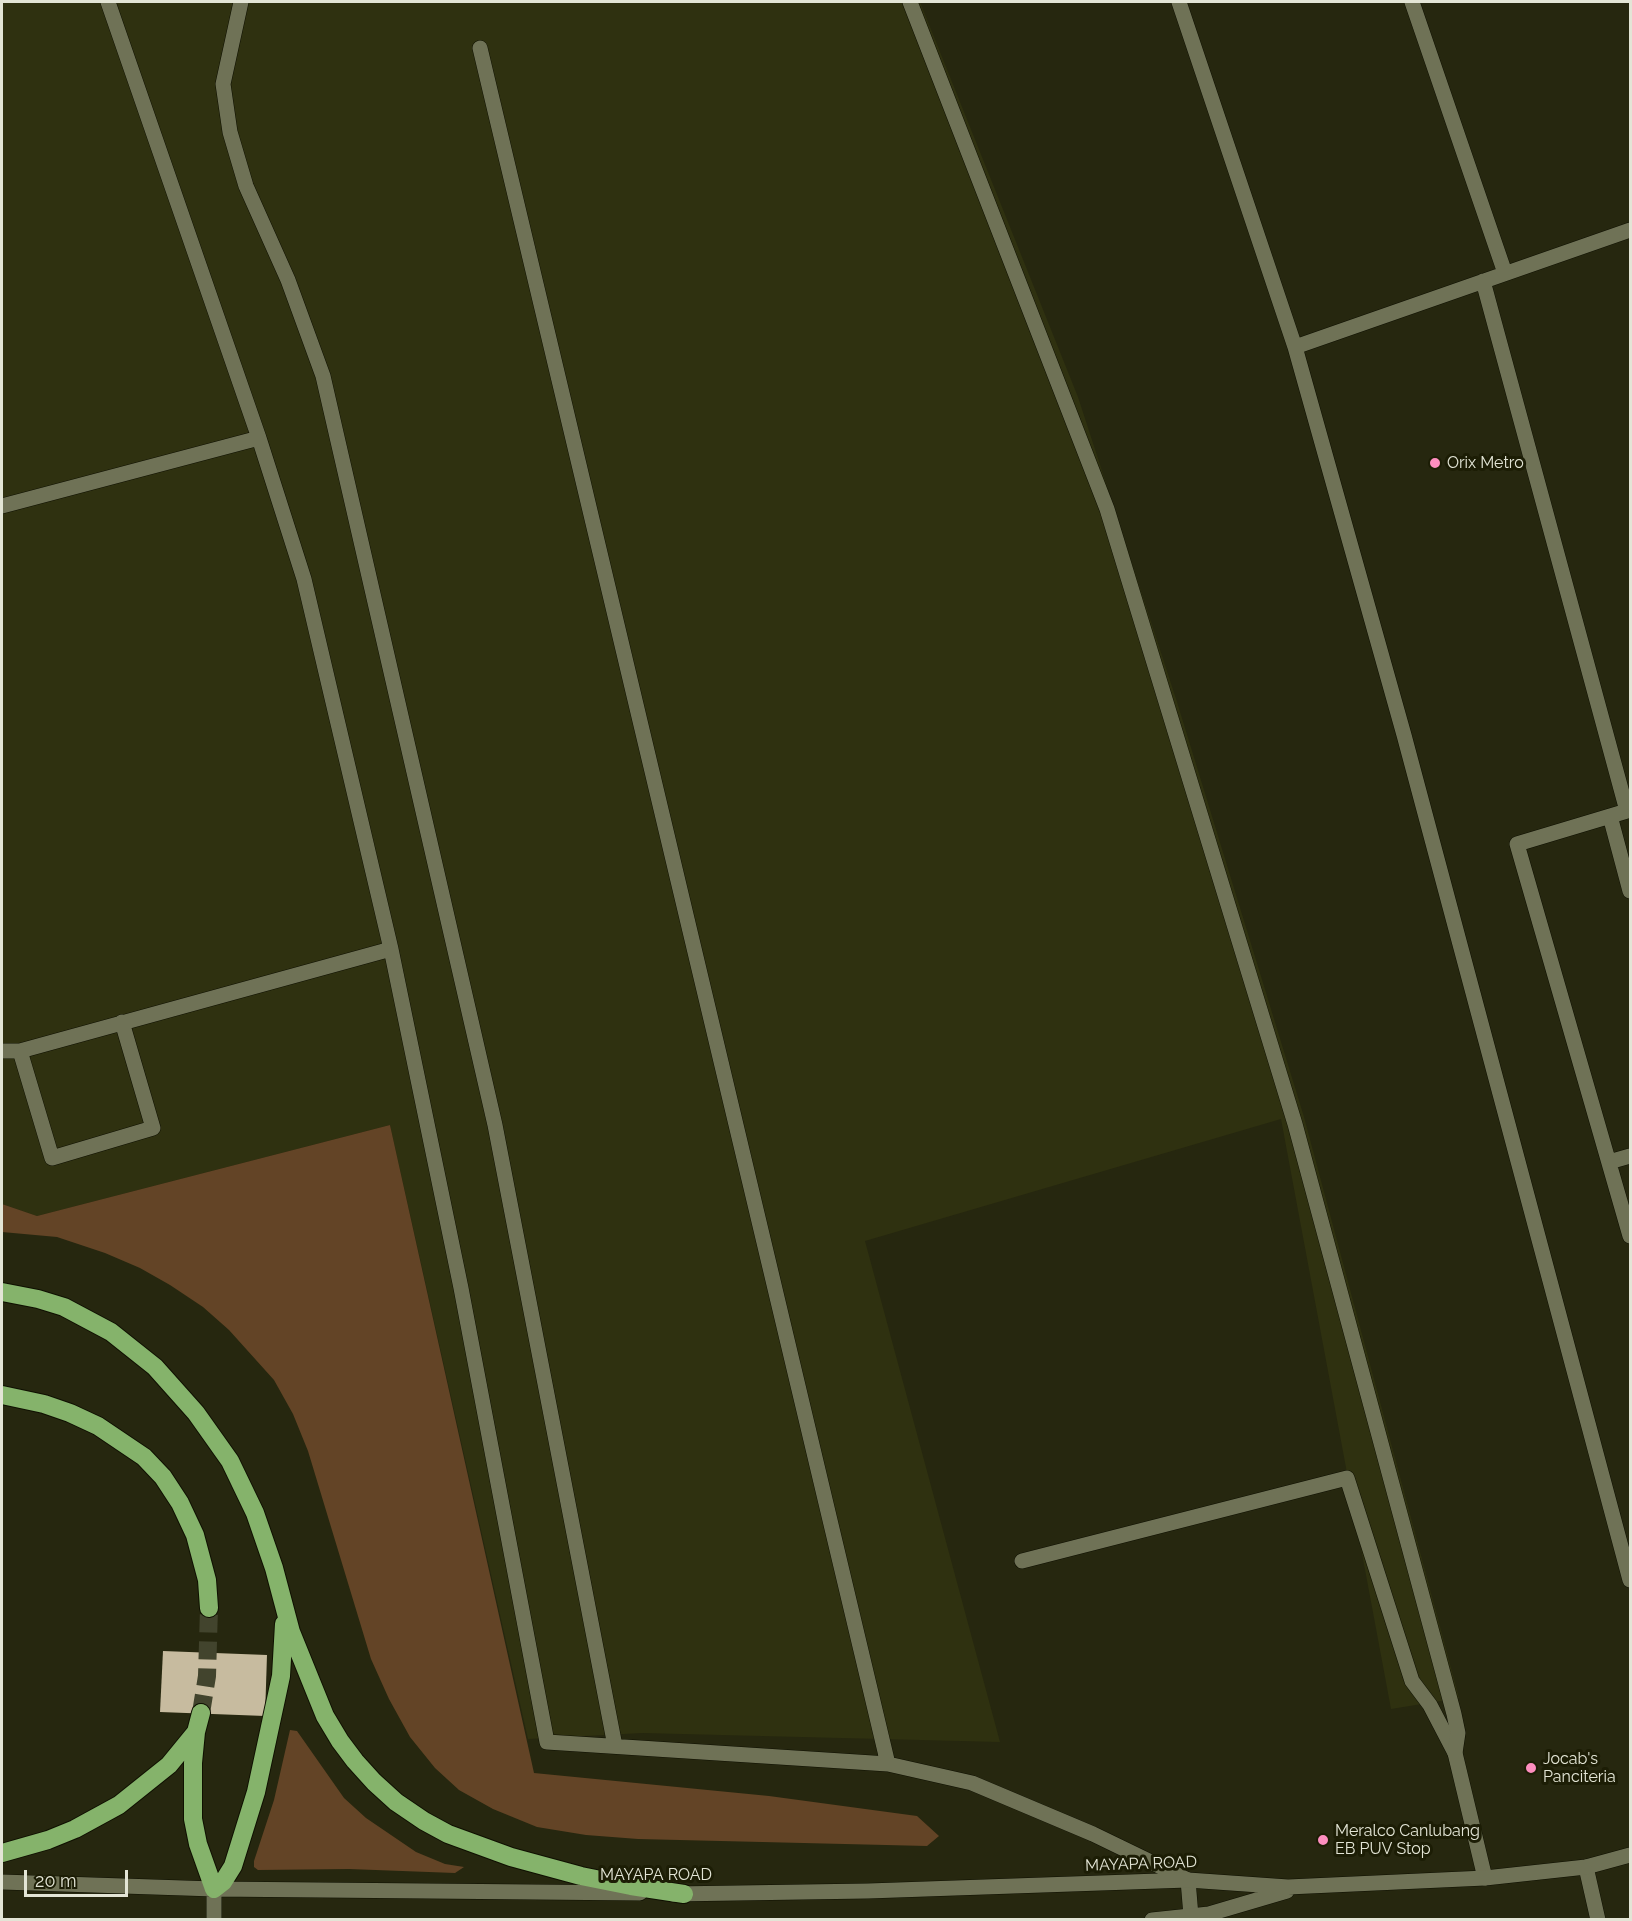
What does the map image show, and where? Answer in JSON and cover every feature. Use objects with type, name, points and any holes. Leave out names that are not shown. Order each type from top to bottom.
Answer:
[{"type":"highway","points":[[2,1292],[64,1307],[134,1349],[177,1390],[215,1437],[242,1484],[265,1540],[284,1610],[313,1688],[340,1741],[374,1782],[396,1802],[448,1834],[511,1857],[591,1878],[684,1894]]},
{"type":"highway","points":[[2,1395],[44,1404],[70,1413],[98,1426],[144,1456],[163,1477],[180,1503],[195,1534],[207,1580],[209,1608]]},
{"type":"highway","points":[[201,1713],[196,1732],[193,1763],[193,1819],[198,1844],[214,1888],[223,1882],[233,1866],[256,1792],[281,1676],[284,1610]]},
{"type":"highway","points":[[2,1853],[48,1840],[75,1829],[119,1805],[169,1765],[196,1732]]},
{"type":"street","points":[[108,2],[259,438],[304,579],[391,950],[461,1288],[547,1742],[888,1764],[972,1783],[1093,1834],[1188,1880],[1191,1916]]},
{"type":"street","points":[[241,2],[223,84],[230,132],[246,186],[288,280],[323,376],[495,1125],[615,1746]]},
{"type":"street","points":[[910,2],[1107,510],[1295,1124],[1454,1714],[1458,1733],[1455,1753]]},
{"type":"street","points":[[1179,2],[1295,347],[1407,747],[1630,1580]]},
{"type":"street","points":[[1412,2],[1505,273]]},
{"type":"street","points":[[480,48],[888,1764]]},
{"type":"street","points":[[1295,347],[1630,230]]},
{"type":"street","points":[[1483,281],[1627,811],[1517,844],[1630,1236]]},
{"type":"street","points":[[2,506],[259,438]]},
{"type":"street","points":[[1610,816],[1630,891]]},
{"type":"street","points":[[2,1051],[20,1051],[391,950]]},
{"type":"street","points":[[20,1051],[52,1158],[153,1128],[122,1022]]},
{"type":"street","points":[[1609,1162],[1630,1155]]},
{"type":"street","points":[[1022,1561],[1347,1478],[1412,1681],[1430,1705],[1455,1753],[1485,1878]]},
{"type":"street","name":"MAYAPA ROAD","points":[[2,1882],[214,1888],[684,1894],[868,1891],[1188,1880],[1270,1887],[1485,1878],[1586,1867],[1630,1855]]},
{"type":"street","points":[[1586,1867],[1598,1920]]},
{"type":"street","name":"MAYAPA ROAD","points":[[1152,1920],[1227,1910],[1286,1891],[1310,1886]]},
{"type":"street","points":[[214,1888],[214,1920]]},
{"type":"shaded area","points":[[2,2],[920,2],[1078,397],[1177,702],[1304,1117],[1459,1698],[1391,1709],[1281,1119],[865,1241],[1000,1742],[642,1733],[528,1739],[390,1125],[37,1216],[2,1204]]},
{"type":"shaded area","points":[[390,1125],[534,1773],[769,1796],[917,1816],[939,1836],[927,1846],[638,1839],[586,1835],[537,1827],[493,1809],[459,1790],[435,1768],[410,1737],[389,1699],[371,1659],[308,1451],[293,1414],[274,1380],[229,1330],[203,1307],[140,1268],[105,1253],[57,1237],[2,1232],[2,1204],[37,1216]]},
{"type":"shaded area","points":[[290,1730],[297,1731],[344,1798],[366,1818],[416,1852],[445,1864],[464,1867],[455,1873],[349,1869],[258,1870],[254,1867],[274,1800]]},
{"type":"building","points":[[163,1651],[267,1655],[265,1716],[160,1712]]},
{"type":"tunnel","points":[[201,1713],[207,1676],[209,1608]]},
{"type":"place","name":"Orix Metro","points":[[1435,463]]},
{"type":"place","name":"Jocab's Panciteria","points":[[1531,1768]]},
{"type":"place","name":"Meralco Canlubang EB PUV Stop","points":[[1323,1840]]}]
